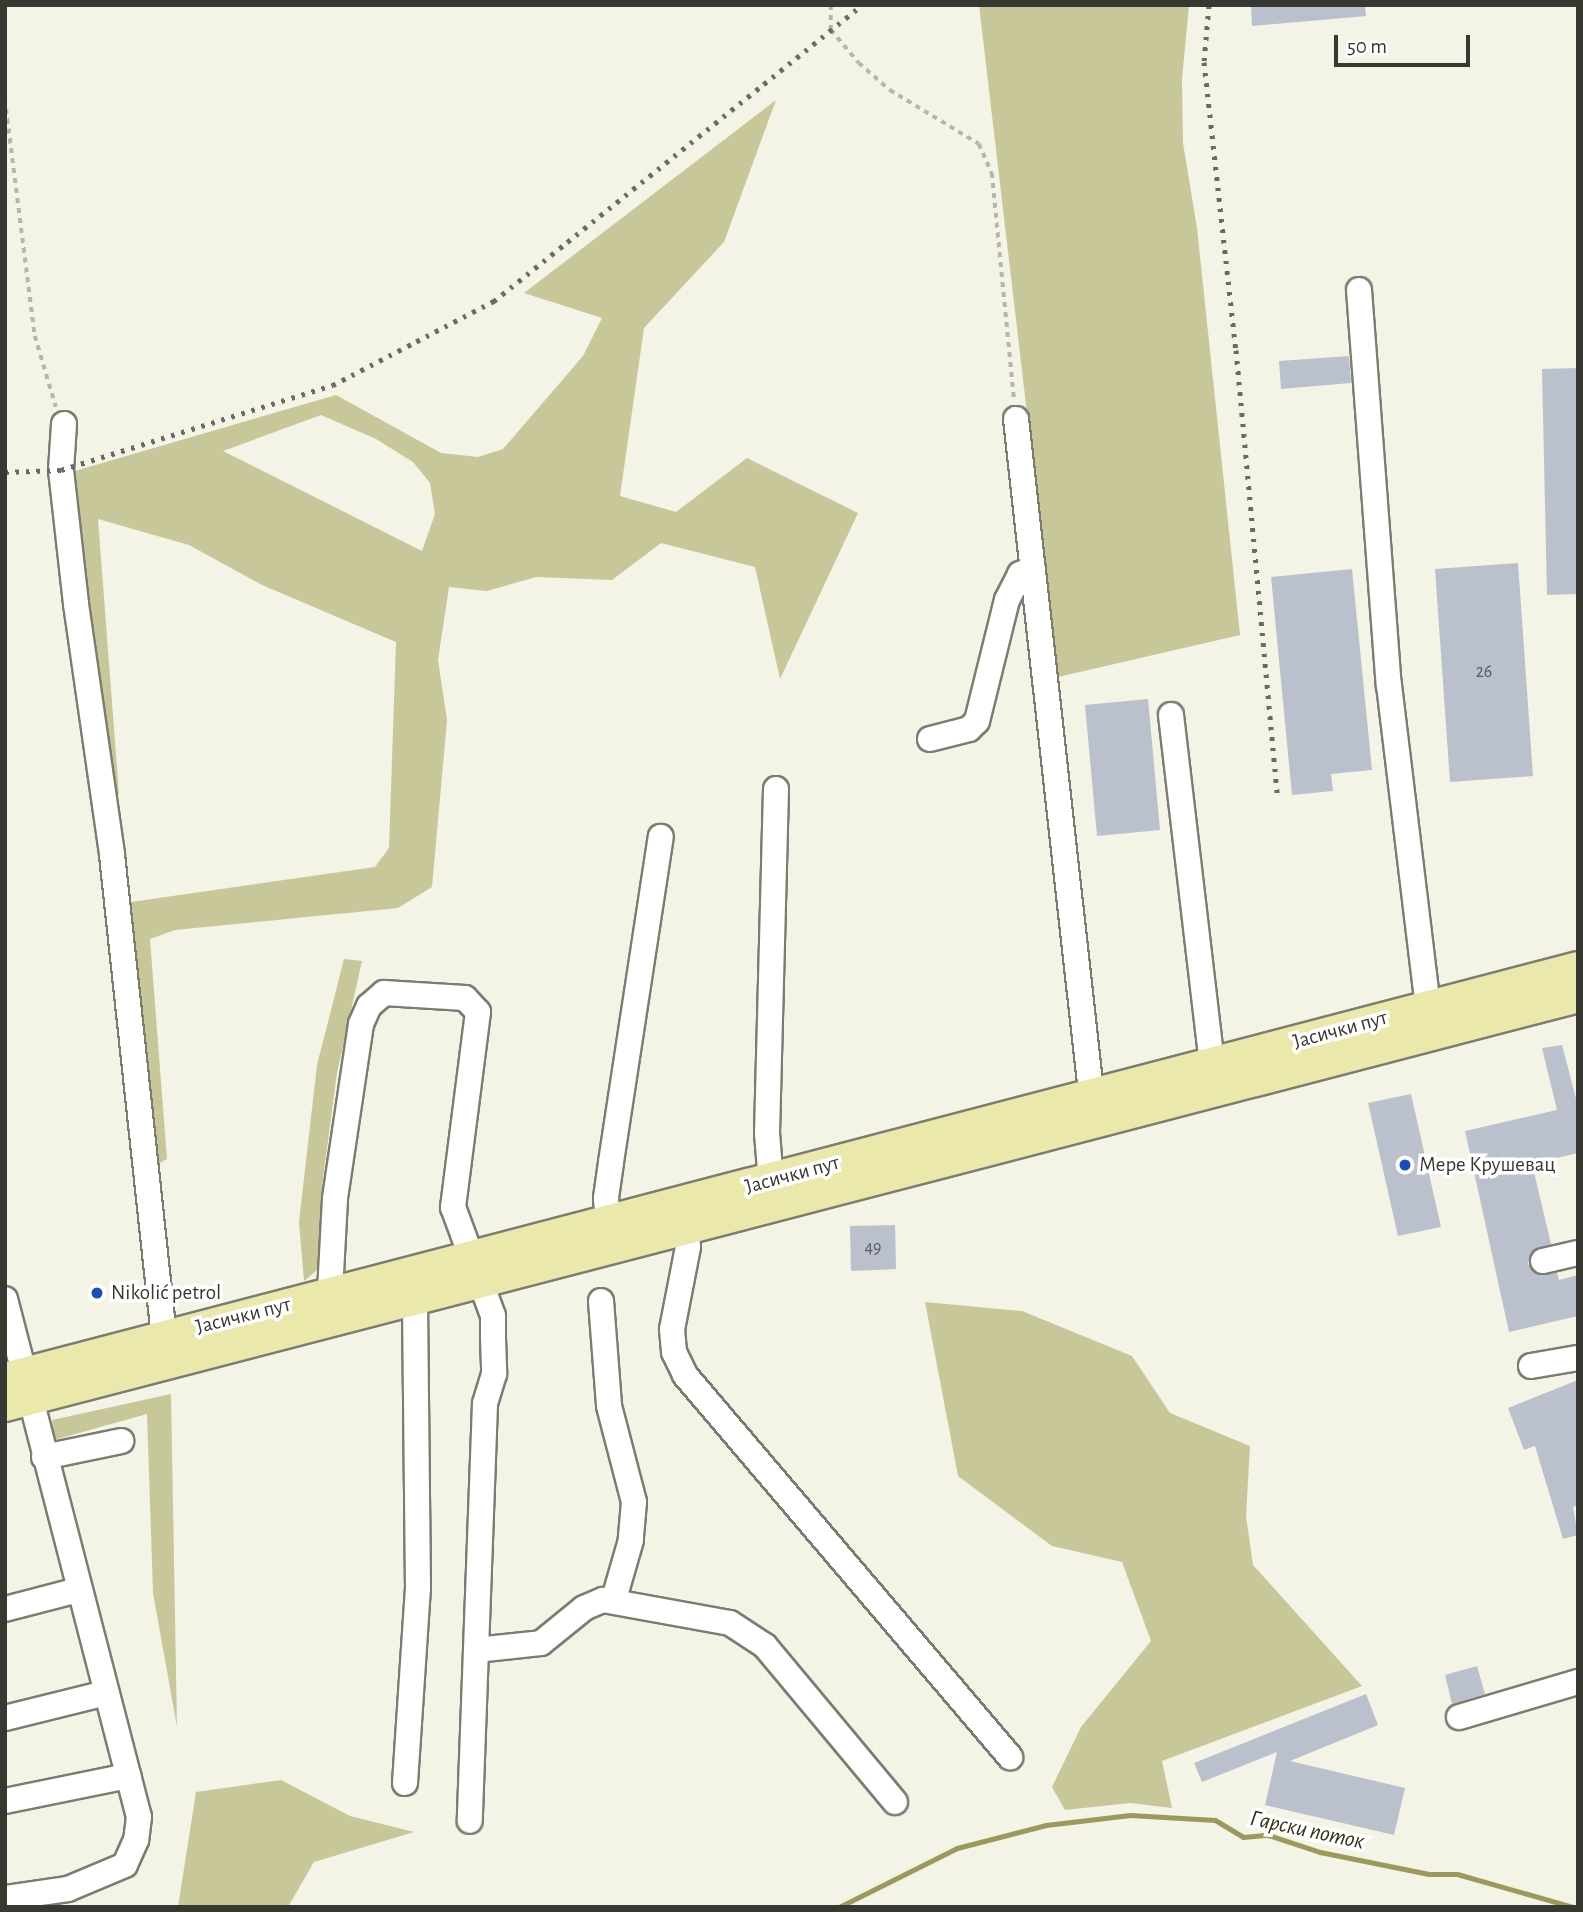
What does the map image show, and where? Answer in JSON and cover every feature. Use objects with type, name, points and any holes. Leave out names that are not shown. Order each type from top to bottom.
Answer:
[{"type":"main road","name":"Јасички пут","points":[[16,1389],[472,1269],[609,1237],[1571,984]]},
{"type":"main road","name":"Јасички пут","points":[[329,1308],[415,1299],[472,1269]]},
{"type":"lane","points":[[1359,290],[1389,685],[1430,1021]]},
{"type":"lane","points":[[1016,418],[1093,1110]]},
{"type":"lane","points":[[64,424],[63,484],[112,855],[165,1350]]},
{"type":"lane","points":[[930,739],[969,729],[977,720],[1007,600],[1020,574],[1033,569]]},
{"type":"lane","points":[[1171,715],[1214,1077]]},
{"type":"lane","points":[[772,1193],[776,789]]},
{"type":"lane","points":[[609,1237],[611,1162],[661,836]]},
{"type":"lane","points":[[329,1308],[335,1198],[361,1024],[369,1006],[384,993],[465,999],[478,1012],[453,1207],[472,1269],[493,1316],[494,1374],[485,1404],[470,1821]]},
{"type":"lane","points":[[686,1216],[672,1329],[674,1352],[685,1375],[1010,1757]]},
{"type":"lane","points":[[1543,1261],[1578,1253]]},
{"type":"lane","points":[[5,1299],[16,1389],[44,1458],[139,1817],[136,1840],[125,1865],[68,1889],[5,1898]]},
{"type":"lane","points":[[405,1783],[418,1588],[415,1299]]},
{"type":"lane","points":[[601,1301],[607,1396],[634,1502],[631,1540],[614,1599]]},
{"type":"lane","points":[[1531,1366],[1578,1358]]},
{"type":"lane","points":[[44,1458],[121,1441]]},
{"type":"lane","points":[[5,1609],[78,1590]]},
{"type":"lane","points":[[476,1650],[530,1648],[552,1637],[584,1608],[614,1599],[717,1619],[755,1636],[895,1802]]},
{"type":"lane","points":[[1459,1717],[1578,1682]]},
{"type":"lane","points":[[5,1718],[106,1693]]},
{"type":"lane","points":[[5,1801],[128,1776]]},
{"type":"path","points":[[831,5],[831,30],[859,63],[890,90],[979,144],[992,173],[1016,418]]},
{"type":"path","points":[[5,99],[35,336],[43,375],[64,424]]},
{"type":"green space","points":[[979,5],[1189,5],[1182,79],[1183,143],[1197,228],[1240,635],[1058,677]]},
{"type":"green space","points":[[776,100],[724,242],[644,328],[620,496],[676,512],[747,458],[858,513],[780,679],[755,567],[661,543],[612,580],[536,577],[487,591],[449,587],[438,660],[447,720],[432,887],[398,908],[175,930],[150,939],[167,1159],[152,1167],[124,903],[375,867],[389,848],[396,642],[262,585],[189,545],[98,519],[119,794],[109,800],[68,473],[336,395],[441,453],[478,457],[503,449],[583,356],[602,318],[524,293]],"holes":[[[321,415],[376,439],[413,462],[430,483],[435,514],[422,551],[223,451]]]},
{"type":"green space","points":[[344,959],[362,961],[337,1073],[322,1186],[320,1268],[304,1281],[299,1222],[317,1065]]},
{"type":"green space","points":[[925,1302],[1022,1311],[1132,1356],[1170,1413],[1250,1446],[1246,1516],[1253,1565],[1362,1686],[1162,1761],[1172,1808],[1130,1803],[1065,1810],[1052,1787],[1081,1727],[1151,1641],[1122,1562],[1052,1546],[958,1476]]},
{"type":"green space","points":[[171,1394],[177,1727],[153,1593],[147,1414],[54,1440],[52,1420]]},
{"type":"green space","points":[[281,1780],[350,1816],[414,1832],[314,1862],[288,1907],[178,1907],[196,1792]]},
{"type":"building","points":[[1251,5],[1365,5],[1366,16],[1252,26]]},
{"type":"building","points":[[1349,356],[1351,383],[1281,389],[1279,361]]},
{"type":"building","points":[[1578,368],[1578,594],[1547,595],[1542,369]]},
{"type":"building","points":[[1518,563],[1533,776],[1450,782],[1435,569]]},
{"type":"building","points":[[1352,569],[1372,770],[1331,774],[1333,791],[1292,795],[1271,577]]},
{"type":"building","points":[[1148,699],[1160,830],[1097,836],[1085,705]]},
{"type":"building","points":[[1562,1045],[1578,1106],[1578,1153],[1532,1164],[1551,1244],[1533,1250],[1528,1264],[1539,1275],[1557,1273],[1559,1280],[1578,1275],[1578,1316],[1509,1332],[1465,1131],[1557,1110],[1542,1048]]},
{"type":"building","name":"Мере Крушевац","points":[[1411,1094],[1441,1227],[1398,1236],[1368,1103]]},
{"type":"building","points":[[895,1225],[896,1269],[851,1271],[850,1226]]},
{"type":"building","points":[[1578,1380],[1578,1505],[1573,1507],[1578,1535],[1563,1539],[1535,1446],[1524,1450],[1508,1408]]},
{"type":"building","points":[[1477,1666],[1485,1694],[1452,1704],[1445,1675]]},
{"type":"building","points":[[1366,1694],[1378,1725],[1290,1761],[1405,1788],[1394,1835],[1265,1805],[1277,1752],[1202,1782],[1194,1763]]},
{"type":"waterway","name":"Гарски поток","points":[[839,1907],[957,1848],[1046,1825],[1130,1815],[1215,1820],[1243,1837],[1268,1835],[1320,1852],[1429,1874],[1457,1874],[1573,1907]]},
{"type":"railway","points":[[5,472],[61,470],[333,385],[494,301],[862,5]]},
{"type":"railway","points":[[1209,5],[1204,62],[1236,350],[1277,794]]},
{"type":"place","name":"Мере Крушевац","points":[[1405,1165]]},
{"type":"place","name":"Nikolić petrol","points":[[97,1293]]}]
